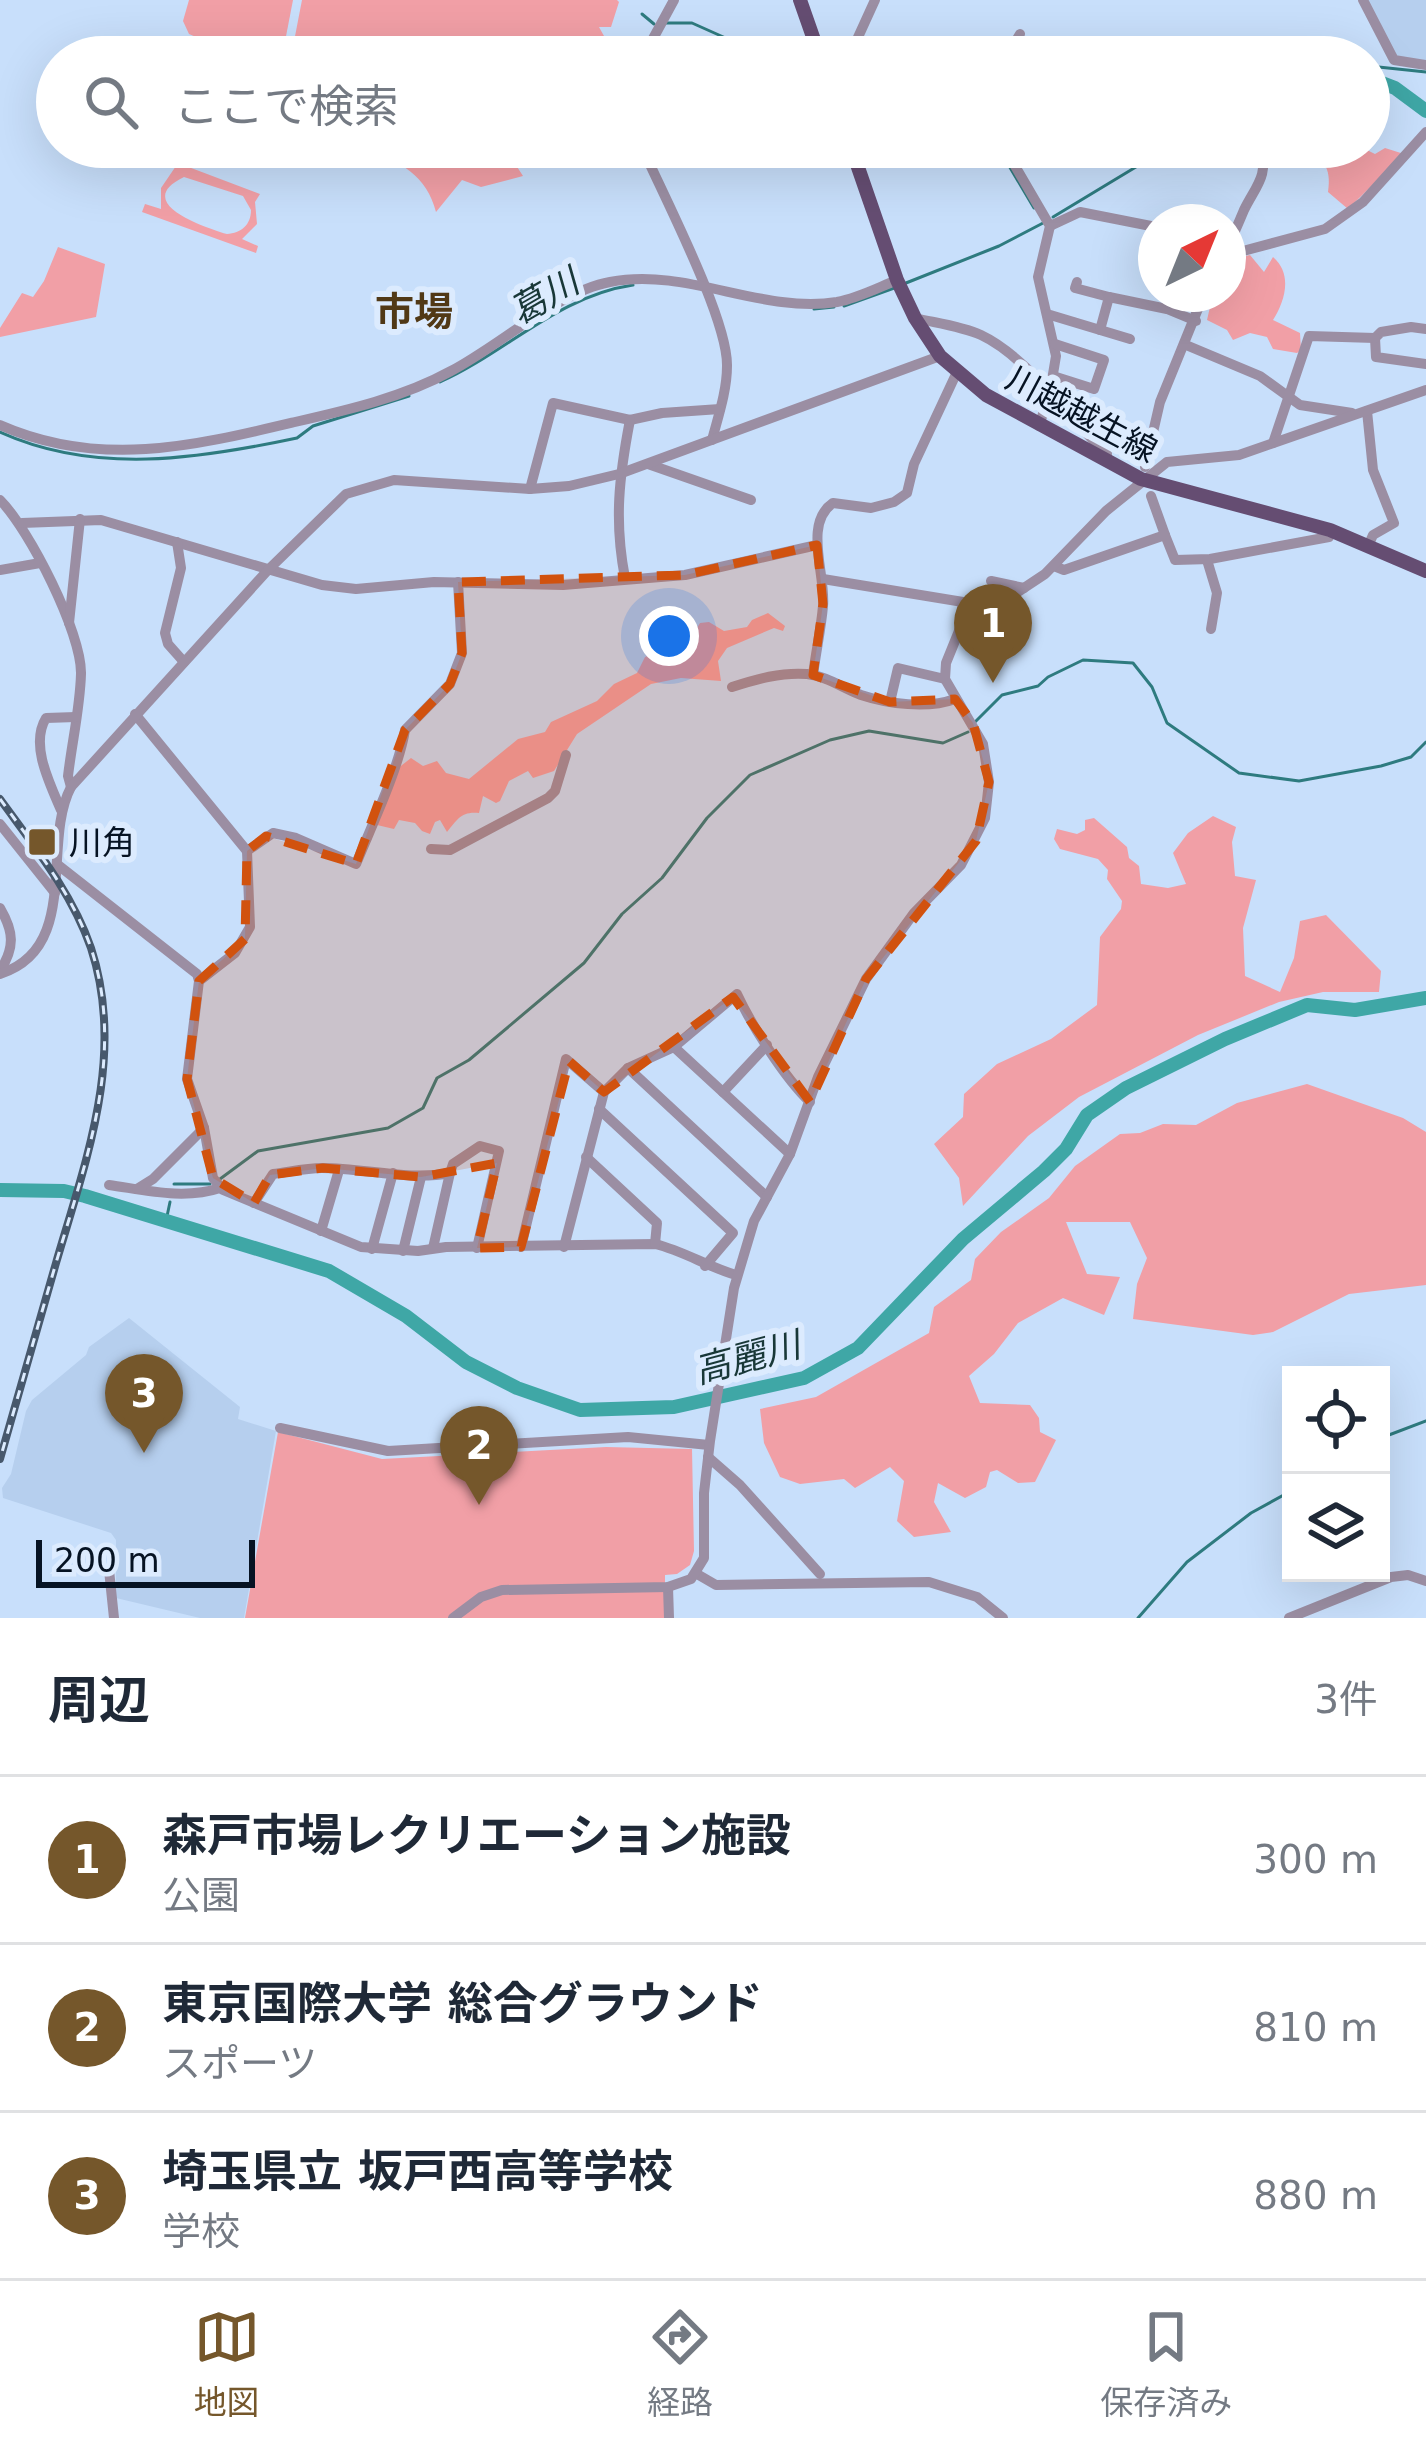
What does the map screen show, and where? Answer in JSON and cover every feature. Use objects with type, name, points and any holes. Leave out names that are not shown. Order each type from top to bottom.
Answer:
[{"type":"main road","points":[[800,0],[813,36]]},
{"type":"main road","name":"川越越生線","points":[[858,168],[898,284],[940,356],[957,372],[1104,462],[1330,530],[1426,571]]},
{"type":"street","points":[[654,36],[674,0]]},
{"type":"street","points":[[858,36],[874,0]]},
{"type":"street","points":[[1363,0],[1382,36]]},
{"type":"street","points":[[1390,51],[1394,59],[1426,64]]},
{"type":"street","points":[[1246,250],[1325,229],[1363,202],[1426,132]]},
{"type":"street","points":[[651,168],[703,284],[726,350],[728,368],[712,440]]},
{"type":"street","points":[[1016,168],[1050,226],[1038,277],[1055,344],[1050,392],[1039,426]]},
{"type":"street","points":[[1246,206],[1259,189],[1264,168]]},
{"type":"street","points":[[1050,226],[1080,212],[1138,223]]},
{"type":"street","points":[[0,425],[90,450],[146,452],[205,444],[342,412],[440,377],[565,299],[599,284],[629,278],[703,284],[811,303],[898,284]]},
{"type":"street","points":[[1077,282],[1075,289],[1167,309],[1196,321]]},
{"type":"street","points":[[1100,330],[1109,297]]},
{"type":"street","points":[[1143,473],[1160,402],[1199,312]]},
{"type":"street","points":[[1047,314],[1130,339]]},
{"type":"street","points":[[915,318],[984,337],[1050,392],[1107,454],[1104,462]]},
{"type":"street","points":[[1273,442],[1310,336],[1375,338],[1381,332],[1426,329]]},
{"type":"street","points":[[1375,338],[1376,357],[1426,364]]},
{"type":"street","points":[[1053,376],[1094,389],[1104,360],[1055,344]]},
{"type":"street","points":[[1186,345],[1260,376],[1315,410],[1362,413]]},
{"type":"street","points":[[0,972],[26,962],[38,947],[55,893],[62,813],[71,787],[327,509],[368,485],[394,480],[530,489],[620,474],[940,356]]},
{"type":"street","points":[[813,674],[823,579],[817,544],[827,504],[871,508],[907,493],[914,464],[957,372]]},
{"type":"street","points":[[959,631],[1054,566],[1143,473],[1167,461],[1239,455],[1426,390]]},
{"type":"street","points":[[530,489],[553,403],[630,420],[662,412],[720,409]]},
{"type":"street","points":[[1362,413],[1373,470],[1394,523],[1373,535],[1370,544]]},
{"type":"street","points":[[625,578],[616,532],[630,420]]},
{"type":"street","points":[[648,464],[752,500]]},
{"type":"street","points":[[1151,496],[1175,560],[1207,560],[1329,537],[1330,530]]},
{"type":"street","points":[[0,500],[22,524],[79,646],[81,673],[68,776],[71,787]]},
{"type":"street","points":[[68,622],[80,519]]},
{"type":"street","points":[[22,524],[101,520],[339,589],[458,582],[563,585],[685,575],[817,544]]},
{"type":"street","points":[[1054,566],[1064,570],[1166,535]]},
{"type":"street","points":[[177,542],[181,568],[165,634],[184,662]]},
{"type":"street","points":[[1207,560],[1217,592],[1211,629]]},
{"type":"street","points":[[0,570],[40,563]]},
{"type":"street","points":[[453,1618],[481,1597],[502,1590],[668,1587],[697,1574],[704,1558],[708,1451],[735,1281],[754,1221],[790,1154],[866,980],[923,903],[962,865],[985,818],[988,767],[979,734],[945,679],[963,602],[823,579]]},
{"type":"street","points":[[991,581],[1024,588]]},
{"type":"street","points":[[247,851],[273,833],[356,864],[404,749],[405,730],[450,684],[461,653],[458,582]]},
{"type":"street","points":[[890,702],[898,668],[945,679]]},
{"type":"street","points":[[732,687],[768,676],[813,674],[890,702],[940,704],[955,699]]},
{"type":"street","points":[[135,714],[247,851],[250,928],[236,953],[199,981]]},
{"type":"street","points":[[62,813],[38,735],[46,718],[76,717]]},
{"type":"street","points":[[431,849],[451,850],[548,798],[555,791],[566,755]]},
{"type":"street","points":[[0,824],[55,893]]},
{"type":"street","points":[[58,865],[192,969],[199,981],[187,1078],[204,1128],[213,1178],[220,1188],[372,1249],[655,1244],[678,1250],[735,1281]]},
{"type":"street","points":[[0,908],[14,939],[0,972]]},
{"type":"street","points":[[564,1247],[604,1092],[628,1068],[674,1047],[737,994],[748,1018],[810,1102]]},
{"type":"street","points":[[723,1092],[767,1045]]},
{"type":"street","points":[[674,1047],[790,1154]]},
{"type":"street","points":[[521,1247],[566,1059],[604,1092]]},
{"type":"street","points":[[628,1068],[767,1197]]},
{"type":"street","points":[[599,1109],[733,1233],[705,1266]]},
{"type":"street","points":[[137,1189],[154,1179],[204,1128]]},
{"type":"street","points":[[433,1248],[453,1164],[480,1146],[500,1151],[477,1248]]},
{"type":"street","points":[[586,1157],[657,1223],[655,1244]]},
{"type":"street","points":[[254,1203],[273,1174],[323,1168],[421,1177],[450,1172]]},
{"type":"street","points":[[321,1231],[339,1170]]},
{"type":"street","points":[[372,1249],[393,1173]]},
{"type":"street","points":[[403,1250],[421,1177]]},
{"type":"street","points":[[109,1185],[203,1193],[220,1188]]},
{"type":"street","points":[[280,1428],[388,1451],[628,1437],[708,1451],[820,1574]]},
{"type":"street","points":[[110,1570],[114,1618]]},
{"type":"street","points":[[697,1574],[716,1585],[928,1582],[959,1588],[1003,1618]]},
{"type":"street","points":[[1288,1618],[1391,1577],[1426,1580]]},
{"type":"street","points":[[668,1587],[669,1618]]},
{"type":"highlighted area","points":[[817,545],[823,604],[813,675],[890,702],[955,699],[973,723],[989,782],[976,841],[866,979],[810,1102],[733,997],[604,1092],[569,1061],[521,1247],[477,1248],[497,1163],[421,1177],[323,1168],[270,1175],[254,1203],[213,1178],[187,1079],[199,981],[245,939],[247,851],[266,836],[356,864],[405,730],[450,684],[462,653],[458,582],[685,575]]},
{"type":"shaded area","points":[[189,0],[293,0],[286,36],[194,36],[183,21]]},
{"type":"shaded area","points":[[302,0],[619,2],[611,27],[599,27],[604,36],[295,36]]},
{"type":"shaded area","points":[[1367,0],[1426,0],[1426,62],[1395,57],[1390,36],[1385,36]]},
{"type":"shaded area","points":[[1390,150],[1404,154],[1390,168]]},
{"type":"shaded area","points":[[175,168],[191,168],[260,194],[255,202],[257,224],[242,239],[258,246],[256,253],[142,212],[145,204],[161,209],[161,188]],"holes":[[[184,177],[243,196],[251,210],[247,224],[227,234],[178,213],[165,196]]]},
{"type":"shaded area","points":[[405,168],[518,168],[523,176],[481,187],[462,180],[436,212],[419,179]]},
{"type":"shaded area","points":[[1326,168],[1390,168],[1348,209],[1328,192]]},
{"type":"shaded area","points":[[58,247],[105,264],[96,317],[0,337],[0,328],[22,293],[33,297],[44,281]]},
{"type":"shaded area","points":[[1246,256],[1264,272],[1273,257],[1283,271],[1284,296],[1273,320],[1300,333],[1297,353],[1273,349],[1267,337],[1250,333],[1233,340],[1227,330],[1207,320],[1209,312],[1246,312]]},
{"type":"shaded area","points":[[768,613],[785,626],[783,631],[774,628],[727,648],[718,661],[721,681],[681,678],[651,684],[577,734],[554,771],[533,778],[528,771],[509,781],[500,801],[483,796],[479,813],[464,815],[447,832],[440,820],[430,834],[415,823],[399,820],[394,829],[377,825],[397,769],[411,758],[423,766],[437,761],[446,773],[469,779],[518,739],[545,732],[551,722],[597,701],[614,684],[637,673],[645,657],[670,647],[672,639],[682,634],[692,636],[700,623],[709,622],[724,631],[747,627]]},
{"type":"shaded area","points":[[1213,816],[1236,827],[1232,842],[1235,876],[1256,880],[1243,928],[1245,976],[1280,992],[1294,958],[1300,921],[1326,915],[1381,971],[1379,992],[1323,992],[1279,1002],[1198,1035],[1079,1097],[1028,1136],[963,1206],[959,1178],[934,1144],[963,1117],[964,1094],[997,1064],[1051,1039],[1097,1005],[1100,937],[1121,909],[1122,901],[1107,879],[1108,870],[1098,859],[1060,849],[1054,839],[1057,829],[1077,834],[1085,830],[1085,820],[1094,818],[1127,847],[1129,858],[1139,866],[1141,884],[1168,888],[1186,884],[1173,853],[1188,833]]},
{"type":"shaded area","points":[[1307,1084],[1403,1118],[1426,1132],[1426,1285],[1349,1294],[1273,1332],[1253,1335],[1133,1319],[1137,1284],[1147,1258],[1130,1222],[1066,1222],[1087,1274],[1120,1277],[1104,1315],[1063,1298],[1018,1323],[969,1376],[980,1403],[1030,1405],[1039,1418],[1040,1432],[1056,1440],[1035,1482],[1018,1483],[997,1470],[990,1472],[986,1487],[965,1498],[938,1483],[934,1502],[951,1532],[914,1537],[897,1521],[904,1481],[890,1467],[855,1488],[844,1479],[800,1484],[780,1477],[764,1443],[760,1409],[816,1397],[929,1333],[934,1307],[971,1280],[975,1259],[1001,1232],[1049,1198],[1075,1166],[1120,1134],[1163,1124],[1196,1125],[1237,1103]]},
{"type":"shaded area","points":[[129,1318],[240,1407],[238,1419],[276,1431],[244,1618],[200,1618],[116,1598],[116,1540],[111,1533],[3,1498],[2,1488],[11,1474],[32,1400],[86,1355],[89,1347]]},
{"type":"shaded area","points":[[278,1432],[382,1459],[606,1447],[692,1449],[694,1551],[690,1565],[665,1575],[665,1618],[245,1618]]},
{"type":"waterway","points":[[642,14],[654,24]]},
{"type":"waterway","points":[[664,23],[692,23],[721,36]]},
{"type":"waterway","name":"葛川","points":[[1390,68],[1426,72]]},
{"type":"waterway","points":[[1390,86],[1426,111]]},
{"type":"waterway","points":[[1010,168],[1034,208]]},
{"type":"waterway","name":"葛川","points":[[1053,217],[1134,168]]},
{"type":"waterway","name":"葛川","points":[[906,283],[1045,222]]},
{"type":"waterway","name":"葛川","points":[[440,382],[557,313],[606,291],[633,285]]},
{"type":"waterway","name":"葛川","points":[[844,306],[897,287]]},
{"type":"waterway","name":"葛川","points":[[814,309],[834,307]]},
{"type":"waterway","name":"葛川","points":[[0,432],[73,454],[185,457],[297,438],[313,426],[409,396]]},
{"type":"waterway","points":[[973,724],[1002,695],[1038,686],[1083,660],[1133,663],[1152,687],[1167,723],[1239,773],[1299,781],[1411,757],[1426,742]]},
{"type":"waterway","points":[[220,1179],[258,1151],[388,1128],[423,1108],[437,1078],[469,1060],[584,963],[622,914],[662,878],[707,818],[750,775],[830,740],[869,731],[943,743],[968,732]]},
{"type":"waterway","name":"高麗川","points":[[0,1190],[85,1196],[329,1271],[406,1316],[466,1362],[517,1388],[580,1410],[674,1407],[804,1378],[858,1348],[963,1239],[1066,1149],[1087,1115],[1126,1088],[1307,1005],[1355,1010],[1426,998]]},
{"type":"waterway","points":[[174,1184],[210,1184]]},
{"type":"waterway","points":[[166,1221],[170,1202]]},
{"type":"waterway","points":[[1390,1435],[1426,1421]]},
{"type":"waterway","points":[[1138,1618],[1187,1562],[1251,1513],[1282,1496]]},
{"type":"railway","points":[[0,799],[74,908],[91,948],[105,1028],[98,1107],[89,1146],[0,1459]]},
{"type":"place","name":"森戸市場レクリエーション施設","points":[[993,683]]},
{"type":"place","name":"川角","points":[[42,842]]},
{"type":"place","name":"埼玉県立 坂戸西高等学校","points":[[144,1453]]},
{"type":"place","name":"東京国際大学 総合グラウンド","points":[[479,1505]]},
{"type":"district","name":"市場","points":[[414,311]]}]
